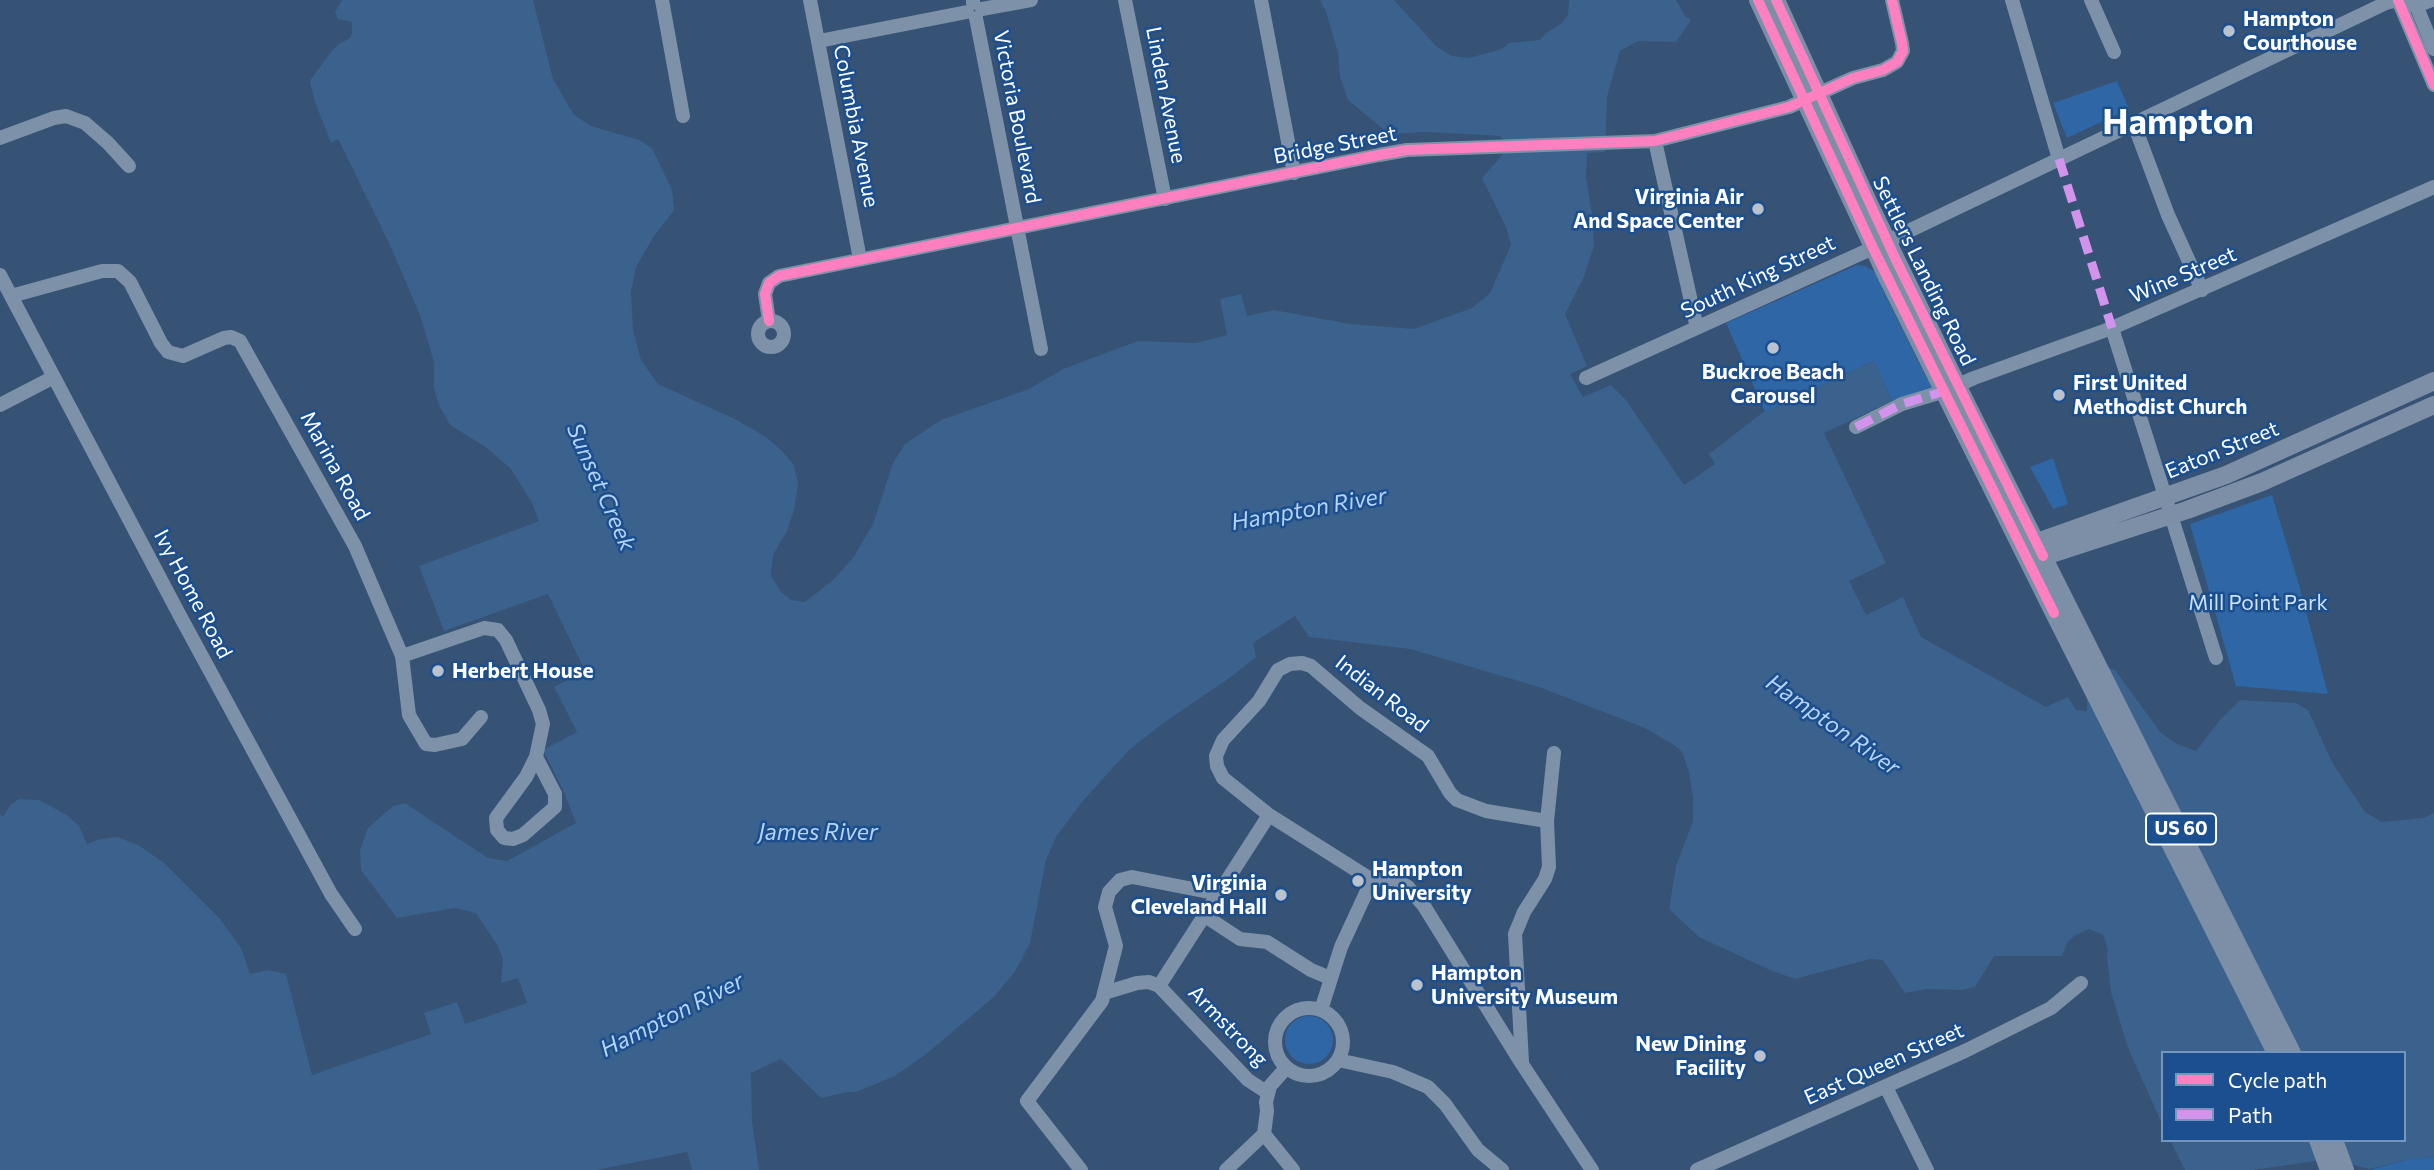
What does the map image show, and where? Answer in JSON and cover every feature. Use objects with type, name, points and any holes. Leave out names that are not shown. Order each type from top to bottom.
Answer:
[{"type":"main road","name":"Settlers Landing Road","points":[[1758,0],[1811,98],[2032,552],[2291,1051]]},
{"type":"main road","name":"Settlers Landing Road","points":[[1776,0],[1811,98]]},
{"type":"main road","name":"Eaton Street","points":[[2032,552],[2273,456],[2434,381]]},
{"type":"main road","name":"Eaton Street","points":[[2032,552],[2171,515],[2274,477],[2434,405]]},
{"type":"main road","name":"Settlers Landing Road","points":[[2061,609],[2275,1051]]},
{"type":"main road","points":[[2319,1142],[2329,1170]]},
{"type":"main road","points":[[2335,1142],[2345,1170]]},
{"type":"street","points":[[662,0],[683,116]]},
{"type":"street","name":"Columbia Avenue","points":[[810,0],[860,259]]},
{"type":"street","points":[[819,41],[1031,0]]},
{"type":"street","name":"Linden Avenue","points":[[1125,0],[1164,199]]},
{"type":"street","points":[[1261,0],[1294,173]]},
{"type":"street","name":"Bridge Street","points":[[769,321],[765,293],[769,283],[779,276],[860,259],[1407,150],[1655,141],[1789,107],[1853,78],[1883,70],[1897,62],[1902,47],[1892,0]]},
{"type":"street","points":[[2012,0],[2059,159]]},
{"type":"street","points":[[2091,0],[2114,52]]},
{"type":"street","points":[[2398,0],[2415,3],[2432,0]]},
{"type":"street","points":[[2398,0],[2434,85]]},
{"type":"street","name":"South King Street","points":[[1586,378],[1880,244],[2386,3],[2398,0]]},
{"type":"street","points":[[2415,3],[2434,49]]},
{"type":"street","name":"Victoria Boulevard","points":[[974,9],[1041,349]]},
{"type":"street","points":[[0,138],[66,116],[85,123],[129,166]]},
{"type":"street","points":[[2138,135],[2168,215],[2202,290]]},
{"type":"street","points":[[1655,141],[1698,328]]},
{"type":"street","name":"Wine Street","points":[[1951,388],[2112,328],[2434,187]]},
{"type":"street","name":"Marina Road","points":[[11,296],[114,270],[126,277],[161,343],[173,354],[189,355],[224,338],[231,337],[240,341],[355,546],[402,656]]},
{"type":"street","name":"Ivy Home Road","points":[[0,275],[52,378],[331,894],[355,929]]},
{"type":"street","points":[[2112,328],[2216,658]]},
{"type":"street","points":[[0,405],[52,378]]},
{"type":"street","points":[[1856,426],[1902,404],[1951,388]]},
{"type":"street","points":[[481,717],[462,739],[435,745],[426,744],[409,715],[402,656],[484,628],[498,630],[506,640],[542,717],[542,730],[536,757],[496,818],[497,830],[504,838],[513,839],[523,835],[555,807],[555,794],[536,757]]},
{"type":"street","name":"Indian Road","points":[[1269,815],[1229,785],[1219,772],[1216,761],[1223,740],[1259,701],[1275,674],[1286,665],[1302,663],[1311,666],[1360,708],[1428,756],[1457,800],[1486,811],[1547,821]]},
{"type":"street","points":[[1522,1064],[1515,934],[1524,912],[1548,872],[1547,821],[1554,753]]},
{"type":"street","points":[[1269,815],[1372,880],[1395,879],[1408,887],[1424,906],[1522,1064],[1592,1170]]},
{"type":"street","name":"Armstrong","points":[[1159,986],[1269,815]]},
{"type":"street","points":[[1081,1170],[1027,1101],[1102,1001],[1116,946],[1105,907],[1109,892],[1120,880],[1132,877],[1219,894]]},
{"type":"street","points":[[1321,1010],[1329,978],[1372,880]]},
{"type":"street","points":[[1205,916],[1241,939],[1266,942],[1329,978]]},
{"type":"street","name":"Armstrong","points":[[1104,993],[1137,983],[1149,982],[1159,986],[1248,1080],[1268,1093]]},
{"type":"street","name":"East Queen Street","points":[[1697,1170],[1886,1087],[2035,1017],[2064,999],[2081,983]]},
{"type":"street","points":[[1298,1010],[1321,1010],[1331,1016],[1339,1026],[1342,1049],[1338,1060],[1332,1068],[1314,1076],[1294,1073],[1279,1059],[1275,1047],[1279,1024],[1287,1015],[1298,1010]]},
{"type":"street","points":[[1338,1060],[1393,1072],[1429,1087],[1445,1104],[1478,1150],[1502,1170]]},
{"type":"street","name":"Armstrong","points":[[1264,1134],[1270,1086],[1286,1068]]},
{"type":"street","points":[[1886,1087],[1927,1170]]},
{"type":"street","points":[[1226,1170],[1264,1134],[1293,1170]]},
{"type":"green space","points":[[2117,81],[2129,109],[2067,138],[2053,103]]},
{"type":"green space","points":[[1857,265],[1876,272],[1927,379],[1931,379],[1932,389],[1892,401],[1874,361],[1765,412],[1726,323]]},
{"type":"green space","points":[[2053,458],[2068,504],[2053,509],[2030,467]]},
{"type":"green space","name":"Mill Point Park","points":[[2272,495],[2328,694],[2236,686],[2190,524]]},
{"type":"green space","points":[[1309,1016],[1326,1023],[1333,1040],[1326,1057],[1309,1064],[1292,1057],[1285,1040],[1292,1023]]},
{"type":"green space","points":[[2434,1157],[2434,1170],[2369,1170],[2410,1159]]},
{"type":"water","name":"James River","points":[[342,0],[533,0],[553,79],[574,115],[591,126],[639,140],[652,148],[672,190],[674,210],[654,236],[636,267],[631,292],[633,330],[641,360],[658,384],[735,419],[766,437],[794,465],[798,484],[794,510],[787,531],[773,555],[771,575],[780,591],[791,600],[805,602],[833,580],[853,558],[873,524],[893,463],[905,444],[941,420],[1029,389],[1063,369],[1138,341],[1196,343],[1227,335],[1220,299],[1241,294],[1247,316],[1274,310],[1350,324],[1414,329],[1472,308],[1490,293],[1511,245],[1506,227],[1482,178],[1503,154],[1508,142],[1499,136],[1486,135],[1425,132],[1389,134],[1348,100],[1340,77],[1338,53],[1320,0],[1394,0],[1437,47],[1452,56],[1469,58],[1502,49],[1509,43],[1540,40],[1568,15],[1569,0],[1676,0],[1685,16],[1691,20],[1676,42],[1638,41],[1620,51],[1607,97],[1605,152],[1587,153],[1586,178],[1594,246],[1583,279],[1565,314],[1587,366],[1570,374],[1583,397],[1611,385],[1626,400],[1684,485],[1715,464],[1709,454],[1762,413],[1874,361],[1892,401],[1824,433],[1886,563],[1849,581],[1866,615],[1903,597],[1921,637],[2046,707],[2068,697],[2076,710],[2087,711],[2087,692],[2105,667],[2115,670],[2161,733],[2177,744],[2196,751],[2219,721],[2240,700],[2296,703],[2308,710],[2333,764],[2365,812],[2382,822],[2423,818],[2434,813],[2434,1157],[2410,1159],[2369,1169],[2330,1159],[2253,1170],[2185,1170],[2171,1142],[2406,1142],[2406,1051],[2161,1051],[2161,1122],[2128,1048],[2111,992],[2108,949],[2103,935],[2089,929],[2074,936],[2067,943],[2062,956],[1994,956],[1975,987],[1962,990],[1926,989],[1905,993],[1883,960],[1870,959],[1795,979],[1770,970],[1699,937],[1669,909],[1676,866],[1693,821],[1689,772],[1682,752],[1674,745],[1645,728],[1539,687],[1410,649],[1309,637],[1295,616],[1253,643],[1256,657],[1129,750],[1082,802],[1056,837],[1046,860],[1030,943],[1016,970],[994,997],[925,1055],[895,1076],[856,1092],[821,1098],[781,1059],[751,1073],[752,1122],[759,1170],[692,1170],[687,1152],[596,1170],[0,1170],[0,814],[3,817],[10,805],[19,799],[39,800],[67,815],[79,826],[87,844],[118,837],[140,846],[164,863],[220,919],[241,948],[250,974],[269,970],[286,974],[312,1075],[431,1034],[424,1013],[457,1002],[465,1024],[527,1003],[518,978],[501,983],[503,959],[476,913],[455,908],[397,918],[361,870],[360,850],[368,828],[393,806],[405,803],[488,858],[507,861],[576,823],[543,750],[577,732],[554,687],[585,671],[548,594],[444,631],[419,566],[539,521],[532,503],[511,469],[487,448],[450,425],[438,403],[434,388],[434,362],[420,315],[389,243],[338,139],[331,143],[310,83],[331,52],[350,38],[352,33],[352,22],[338,19],[335,12]]},
{"type":"marked path","points":[[2059,159],[2112,328]]},
{"type":"marked path","points":[[1856,427],[1902,404],[1945,391]]},
{"type":"cycle path","points":[[1758,0],[1873,248],[2054,613]]},
{"type":"cycle path","points":[[1776,0],[1896,260],[2043,556]]},
{"type":"cycle path","points":[[769,321],[765,294],[769,283],[779,276],[1407,150],[1655,141],[1789,107],[1853,78],[1883,70],[1897,62],[1903,51],[1892,0]]},
{"type":"cycle path","points":[[2398,0],[2434,85]]},
{"type":"place","name":"Hampton Courthouse","points":[[2229,31]]},
{"type":"place","name":"Virginia Air And Space Center","points":[[1758,209]]},
{"type":"place","name":"Buckroe Beach Carousel","points":[[1773,348]]},
{"type":"place","name":"First United Methodist Church","points":[[2059,395]]},
{"type":"place","name":"Herbert House","points":[[438,671]]},
{"type":"place","name":"Hampton University","points":[[1358,881]]},
{"type":"place","name":"Virginia Cleveland Hall","points":[[1281,895]]},
{"type":"place","name":"Hampton University Museum","points":[[1417,985]]},
{"type":"place","name":"New Dining Facility","points":[[1760,1056]]},
{"type":"district","name":"Hampton","points":[[2178,122]]},
{"type":"water label","name":"Sunset Creek","points":[[601,487]]},
{"type":"water label","name":"Hampton River","points":[[1309,509]]},
{"type":"water label","name":"Hampton River","points":[[1833,725]]},
{"type":"water label","name":"Hampton River","points":[[672,1015]]}]
